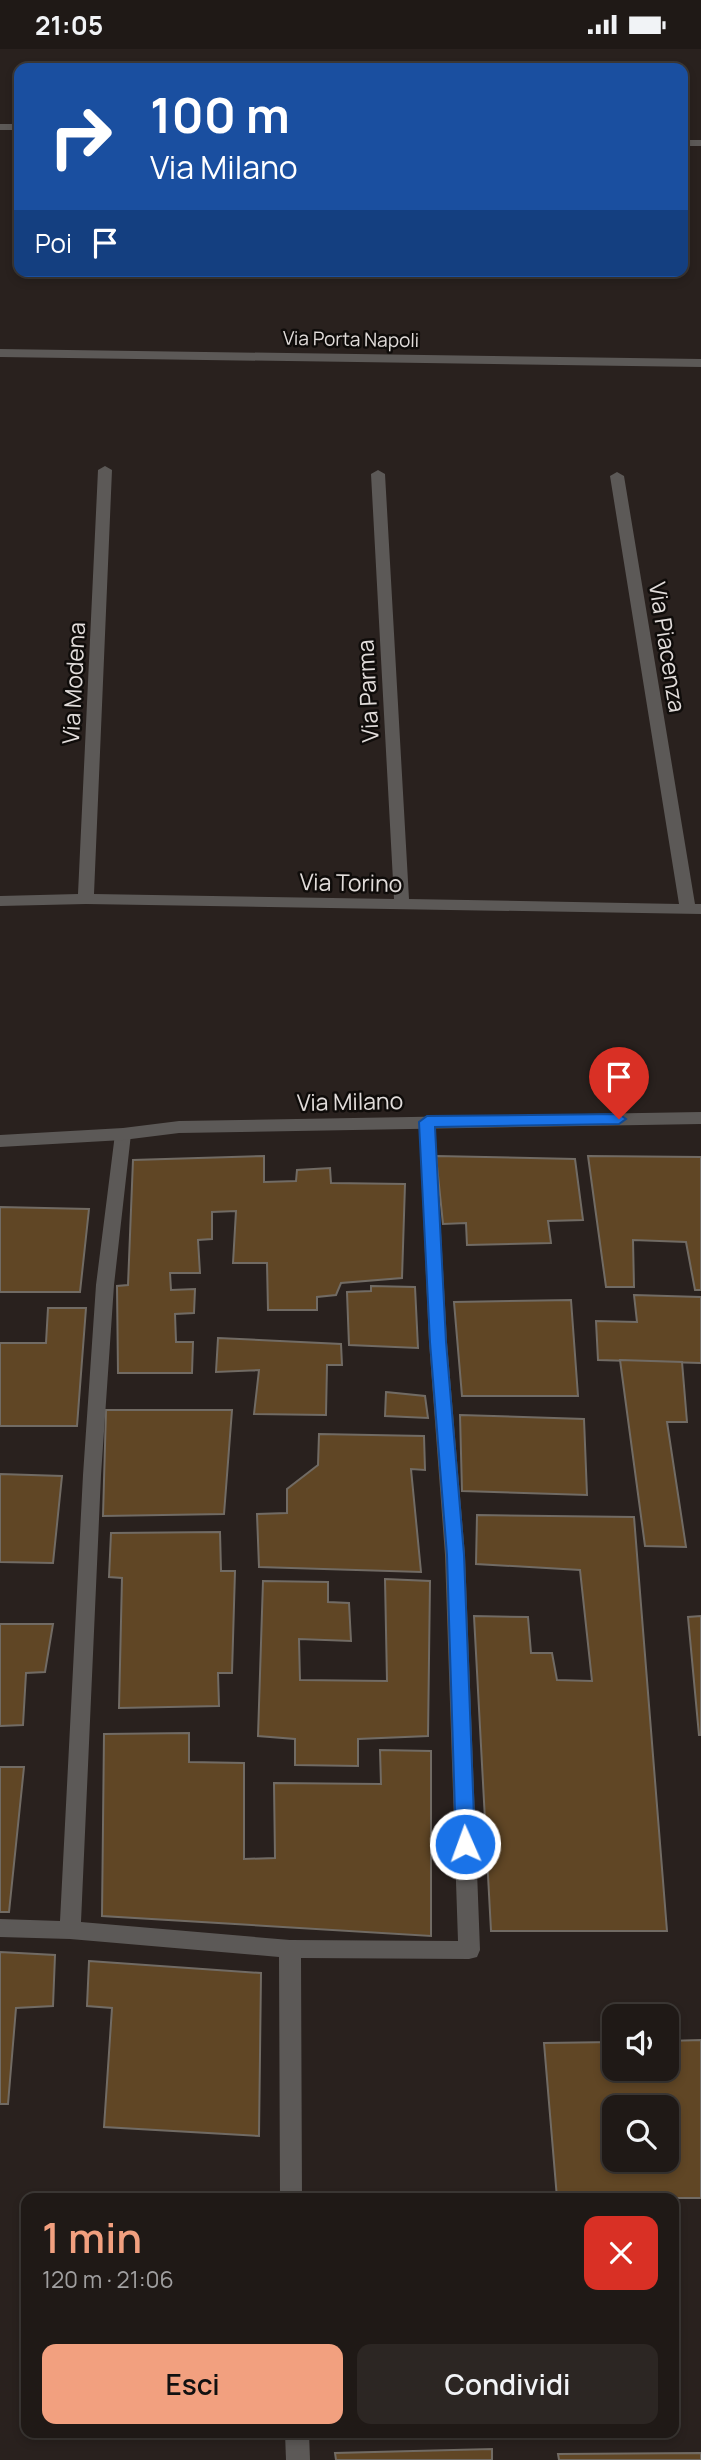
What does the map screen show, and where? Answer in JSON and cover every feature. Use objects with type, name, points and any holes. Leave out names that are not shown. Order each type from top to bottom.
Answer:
[{"type":"street","name":"Via Porta Napoli","points":[[0,353],[701,363]]},
{"type":"street","name":"Via Modena","points":[[86,899],[105,470]]},
{"type":"street","name":"Via Parma","points":[[378,474],[402,906]]},
{"type":"street","name":"Via Piacenza","points":[[617,476],[695,909]]},
{"type":"street","name":"Via Torino","points":[[0,901],[86,899],[695,909]]},
{"type":"street","name":"Via Milano","points":[[0,1141],[122,1134],[179,1127],[701,1118]]},
{"type":"street","points":[[0,1928],[70,1930],[290,1949],[469,1949],[456,1555],[438,1342],[427,1122]]},
{"type":"street","points":[[70,1930],[94,1448],[105,1285],[122,1134]]},
{"type":"street","points":[[290,1949],[291,2193]]},
{"type":"street","points":[[297,2438],[298,2460]]},
{"type":"building","points":[[264,1156],[264,1182],[296,1181],[297,1170],[330,1168],[331,1183],[405,1184],[402,1278],[341,1283],[336,1295],[317,1297],[317,1310],[268,1310],[267,1263],[233,1263],[236,1211],[212,1212],[212,1239],[198,1240],[200,1273],[170,1273],[171,1290],[195,1289],[194,1313],[175,1314],[176,1342],[193,1342],[192,1373],[118,1373],[117,1286],[128,1285],[133,1160]]},
{"type":"building","points":[[436,1156],[575,1159],[583,1220],[548,1221],[551,1243],[467,1245],[466,1223],[443,1224]]},
{"type":"building","points":[[588,1156],[701,1157],[701,1290],[695,1290],[686,1242],[633,1240],[634,1287],[606,1287]]},
{"type":"building","points":[[0,1207],[89,1209],[80,1292],[0,1292]]},
{"type":"building","points":[[371,1286],[415,1287],[418,1348],[349,1345],[347,1292],[371,1291]]},
{"type":"building","points":[[634,1295],[701,1297],[701,1363],[598,1360],[596,1321],[637,1322]]},
{"type":"building","points":[[571,1300],[578,1396],[462,1396],[454,1302]]},
{"type":"building","points":[[48,1308],[86,1308],[77,1426],[0,1426],[0,1343],[46,1343]]},
{"type":"building","points":[[218,1338],[341,1344],[342,1365],[327,1365],[326,1415],[254,1414],[259,1370],[216,1372]]},
{"type":"building","points":[[620,1360],[682,1362],[687,1422],[667,1422],[686,1547],[645,1546]]},
{"type":"building","points":[[386,1392],[425,1396],[428,1418],[385,1416]]},
{"type":"building","points":[[106,1410],[232,1410],[224,1514],[103,1516]]},
{"type":"building","points":[[460,1415],[584,1419],[587,1495],[462,1491]]},
{"type":"building","points":[[319,1434],[424,1436],[425,1470],[411,1469],[421,1572],[259,1567],[257,1514],[287,1513],[287,1489],[318,1465]]},
{"type":"building","points":[[0,1474],[62,1476],[53,1563],[0,1562]]},
{"type":"building","points":[[477,1515],[634,1517],[667,1931],[491,1931],[474,1616],[528,1617],[531,1653],[552,1653],[557,1680],[592,1681],[580,1570],[476,1564]]},
{"type":"building","points":[[220,1532],[221,1571],[235,1571],[232,1673],[218,1673],[219,1706],[119,1708],[122,1578],[109,1577],[111,1533]]},
{"type":"building","points":[[385,1579],[430,1581],[428,1736],[358,1739],[358,1766],[295,1765],[295,1739],[258,1736],[263,1581],[328,1582],[328,1602],[349,1603],[351,1641],[299,1639],[300,1680],[387,1681]]},
{"type":"building","points":[[701,1616],[701,1735],[699,1735],[688,1617]]},
{"type":"building","points":[[0,1624],[53,1624],[45,1672],[26,1673],[23,1725],[0,1726]]},
{"type":"building","points":[[189,1733],[189,1762],[244,1763],[244,1859],[275,1858],[274,1783],[381,1784],[380,1750],[431,1751],[431,1936],[102,1916],[104,1734]]},
{"type":"building","points":[[0,1767],[24,1767],[9,1912],[0,1912]]},
{"type":"building","points":[[0,1952],[55,1955],[53,2006],[16,2008],[8,2104],[0,2104]]},
{"type":"building","points":[[89,1961],[261,1973],[259,2136],[104,2127],[112,2008],[87,2006]]},
{"type":"building","points":[[701,2040],[701,2198],[679,2198],[679,2193],[557,2193],[544,2043],[602,2042],[602,2081],[679,2081],[679,2041]]},
{"type":"building","points":[[492,2449],[492,2460],[336,2460],[335,2453]]},
{"type":"building","points":[[701,2453],[701,2460],[559,2460],[558,2454]]},
{"type":"route","points":[[465,1844],[456,1555],[438,1342],[427,1122],[619,1119]]}]
